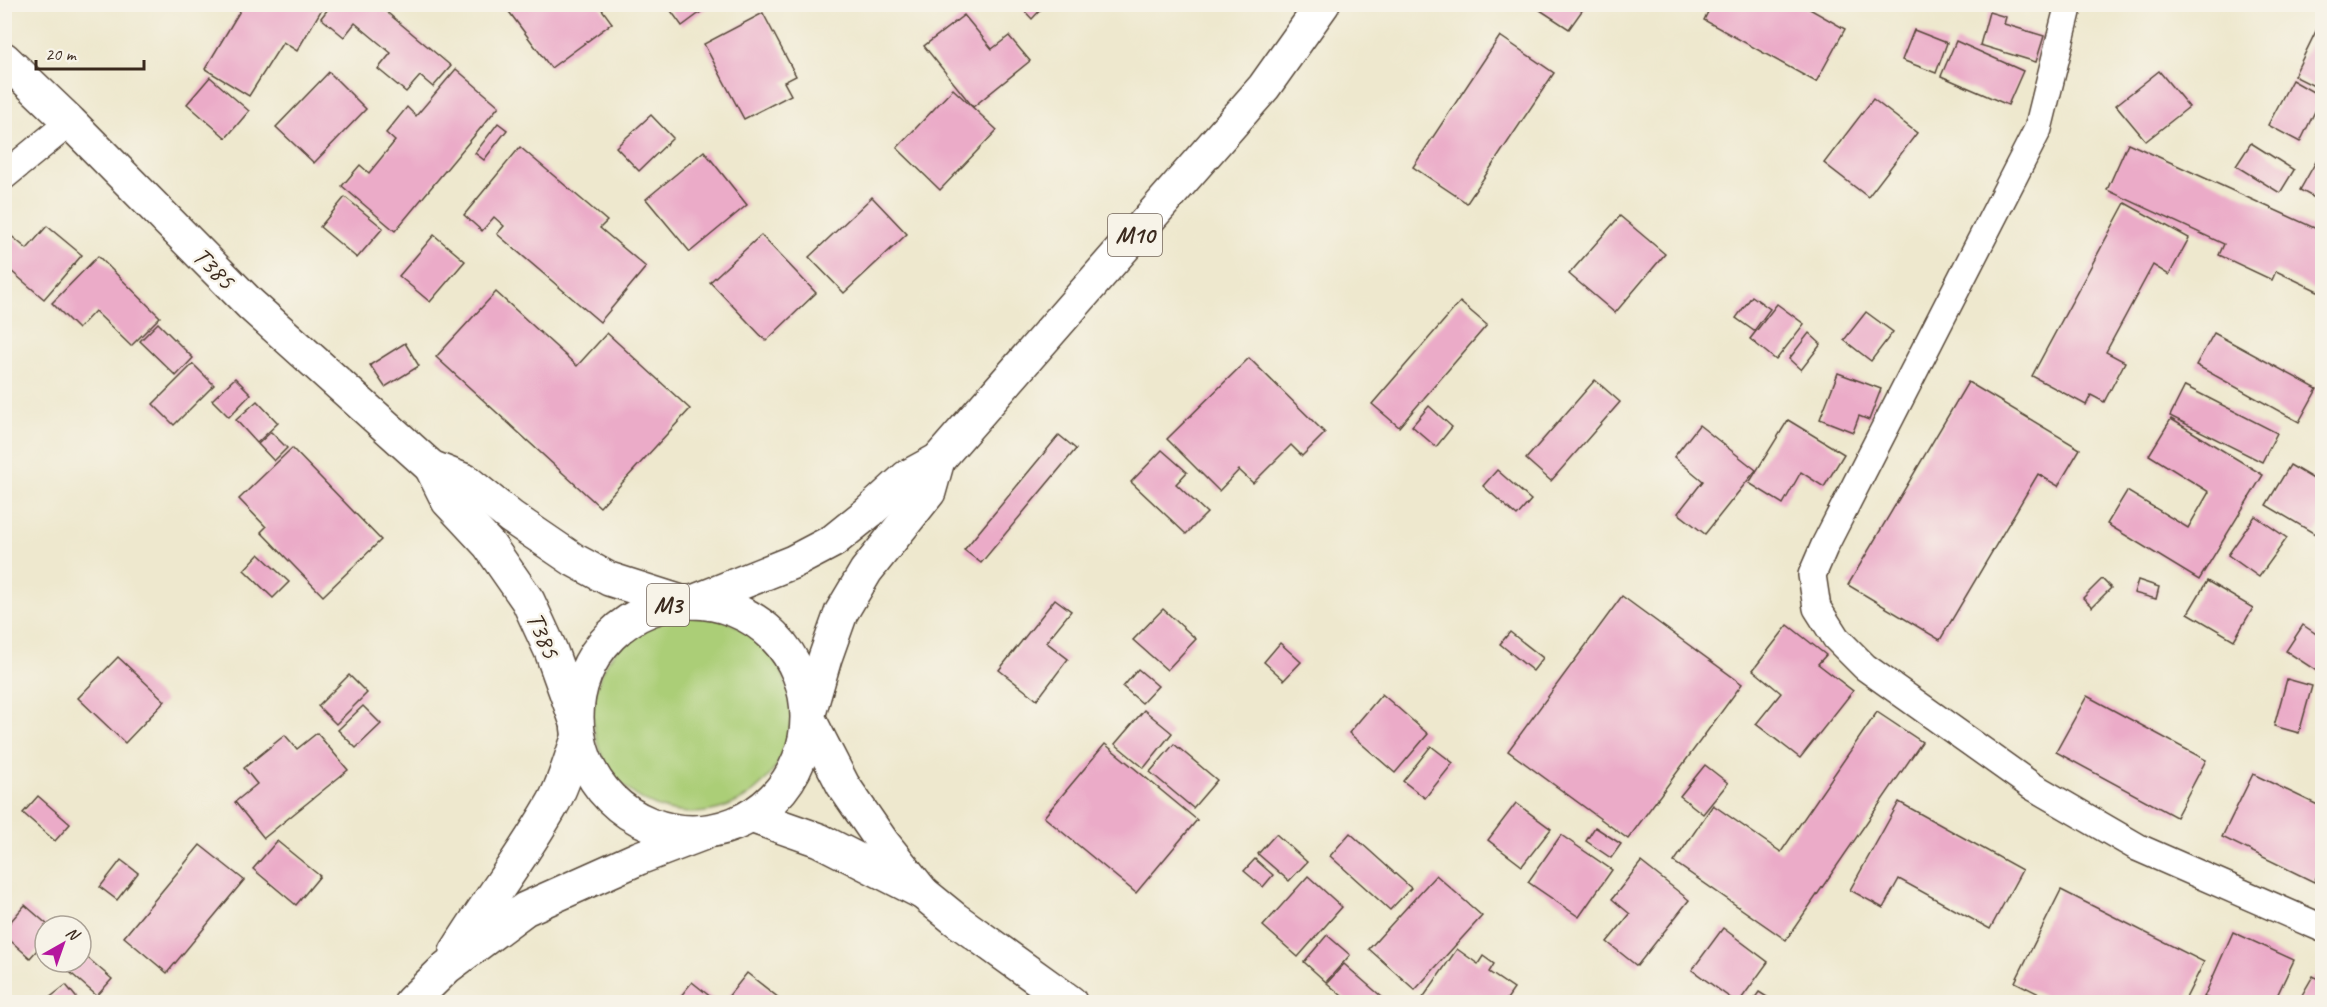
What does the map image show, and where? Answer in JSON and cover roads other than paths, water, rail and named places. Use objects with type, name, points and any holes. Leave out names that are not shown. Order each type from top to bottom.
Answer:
[{"type":"main road","name":"M10","points":[[687,602],[793,562],[833,541],[907,477],[938,460],[1263,87],[1323,4]]},
{"type":"main road","name":"T385","points":[[4,59],[70,122],[250,304],[431,467],[466,481],[512,517],[574,560],[609,579],[687,602]]},
{"type":"main road","name":"M10","points":[[808,717],[841,613],[866,571],[929,492],[938,460]]},
{"type":"main road","name":"T385","points":[[431,467],[448,501],[489,545],[528,601],[551,651],[578,730]]},
{"type":"main road","name":"M3","points":[[411,1002],[447,967],[525,909],[639,858],[731,825],[751,816],[775,798],[793,775],[804,747],[808,717],[804,687],[792,660],[775,636],[751,617],[742,613],[723,606],[687,602],[652,608],[626,622],[604,641],[589,666],[579,693],[578,730],[554,803],[447,967]]},
{"type":"main road","name":"M3","points":[[808,717],[843,785],[883,843],[923,893]]},
{"type":"main road","name":"M3","points":[[578,730],[588,765],[604,790],[626,811],[651,825],[681,831],[710,831]]},
{"type":"main road","name":"M3","points":[[751,816],[819,840],[923,893],[955,919],[1070,1002]]},
{"type":"street","points":[[2069,4],[2038,129],[1825,545],[1812,575],[1817,608],[1836,638],[1865,667],[2032,786],[2139,848],[2322,928]]},
{"type":"street","points":[[4,176],[70,122]]}]
